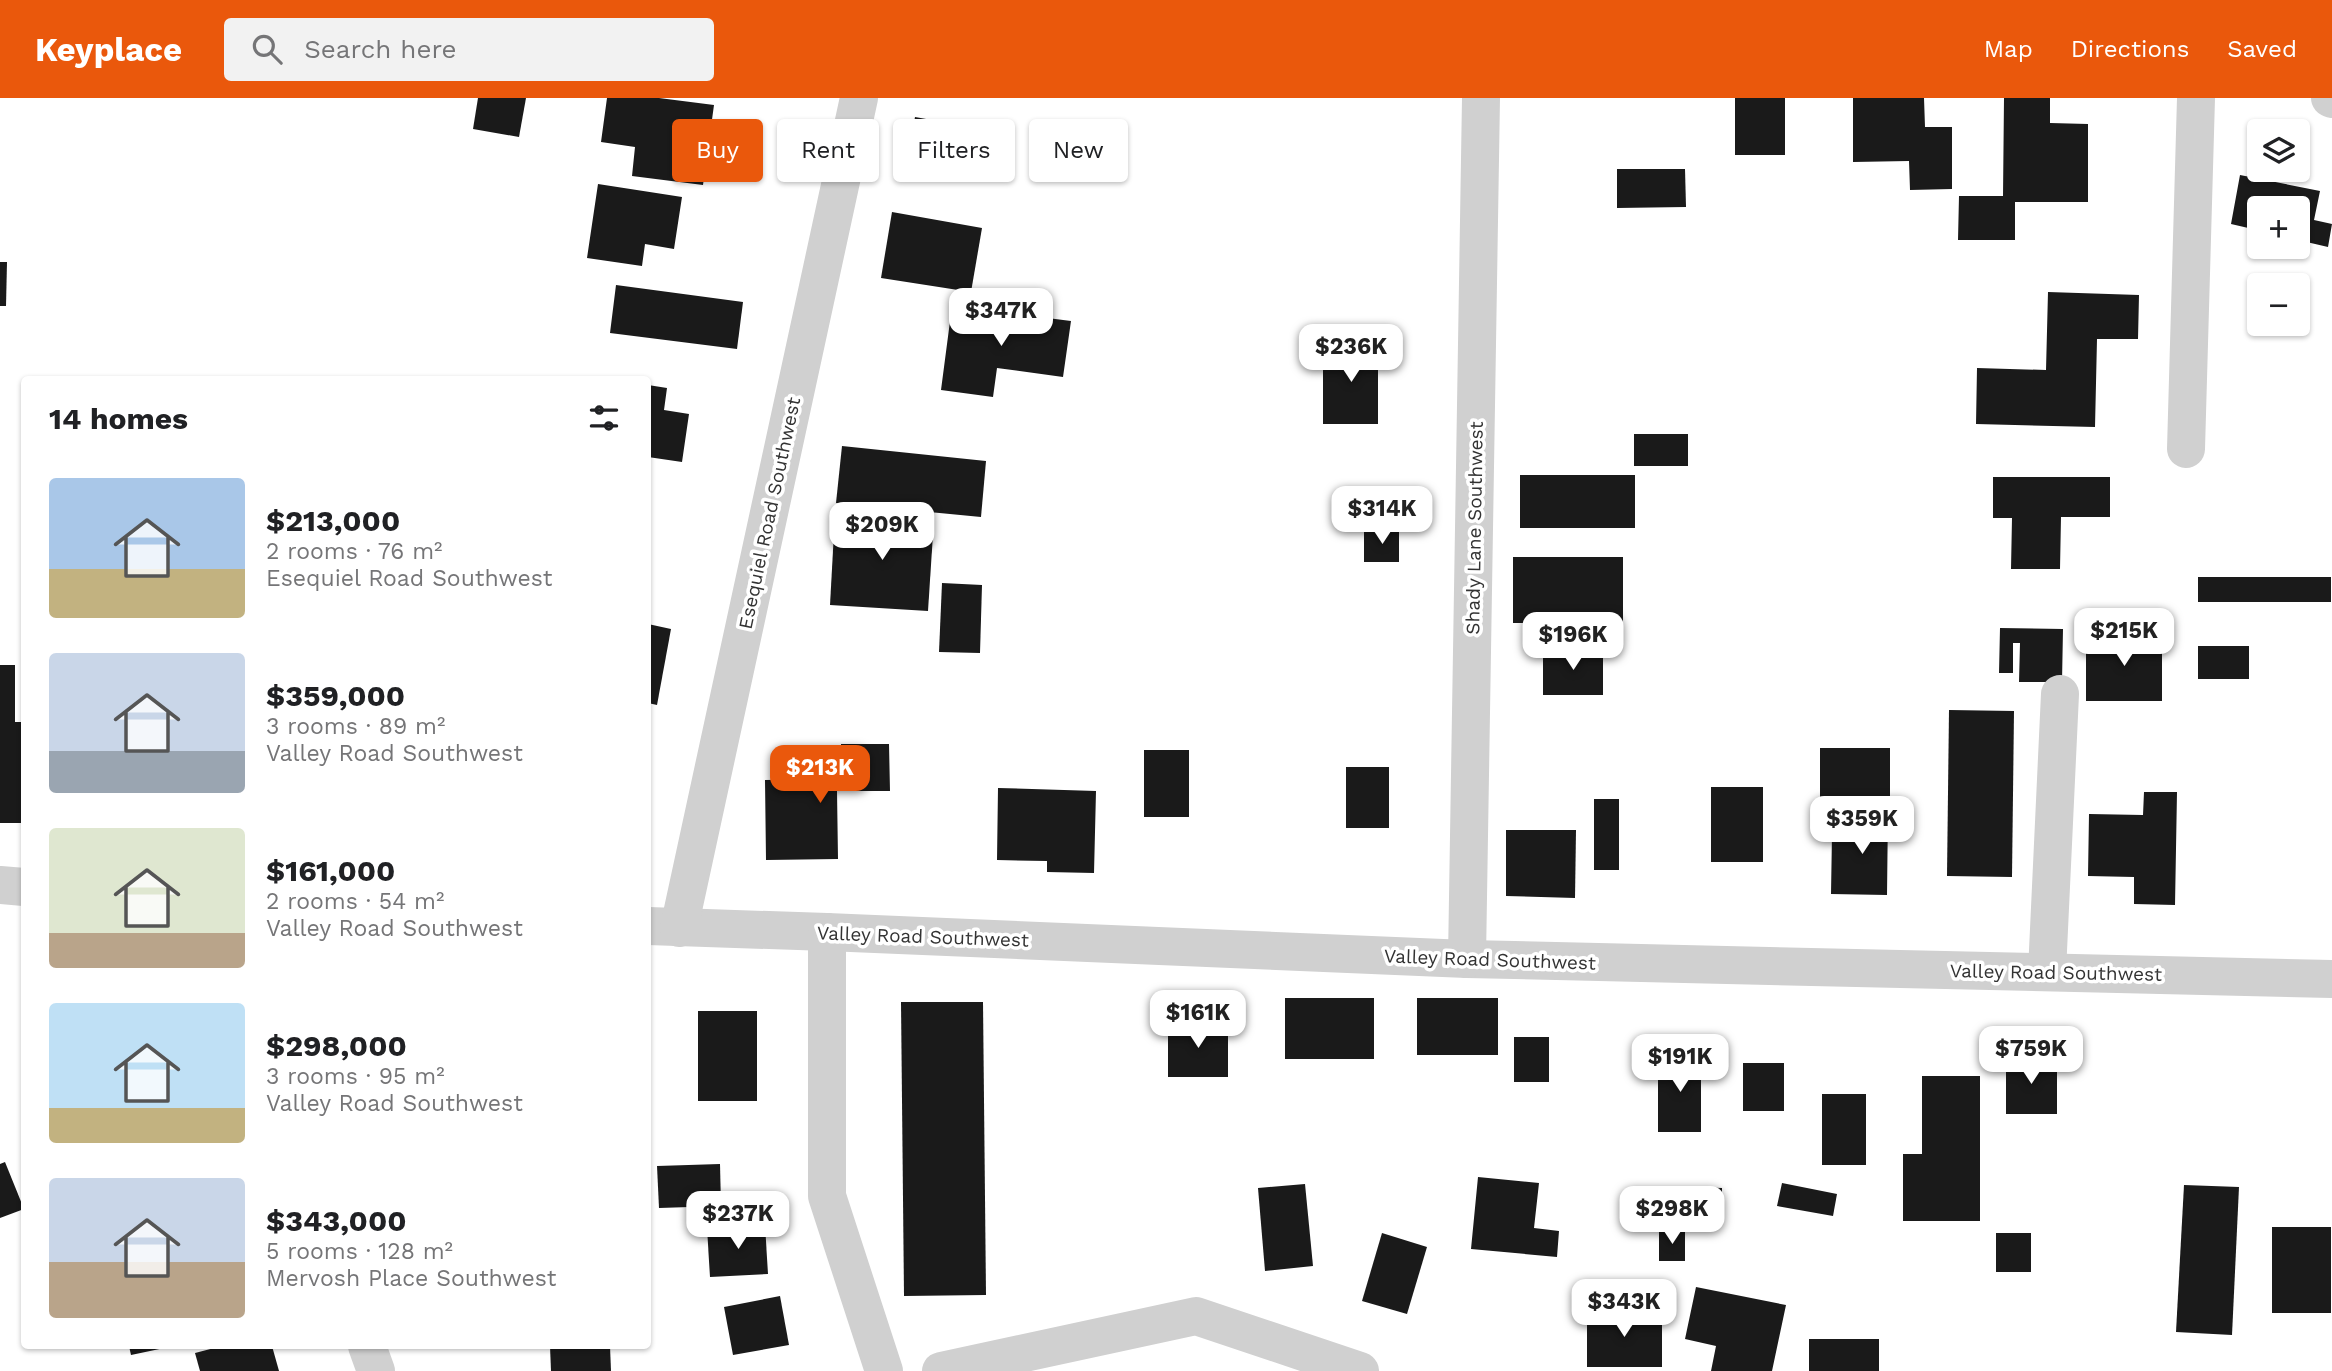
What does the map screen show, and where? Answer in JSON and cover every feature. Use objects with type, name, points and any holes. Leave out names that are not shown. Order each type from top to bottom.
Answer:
[{"type":"street","name":"Esequiel Road Southwest","points":[[663,927],[859,98]]},
{"type":"street","name":"Shady Lane Southwest","points":[[1467,959],[1481,98]]},
{"type":"street","points":[[2186,449],[2196,98]]},
{"type":"street","points":[[2048,972],[2060,694]]},
{"type":"street","points":[[0,885],[21,887]]},
{"type":"street","name":"Valley Road Southwest","points":[[663,927],[1467,959],[2332,979]]},
{"type":"street","points":[[827,932],[827,1196],[884,1371]]},
{"type":"street","points":[[941,1371],[1196,1316],[1360,1371]]},
{"type":"street","points":[[369,1349],[376,1371]]},
{"type":"building","points":[[478,98],[526,98],[519,137],[473,129]]},
{"type":"building","points":[[607,98],[659,98],[714,105],[712,119],[672,119],[672,181],[632,176],[635,147],[601,142]]},
{"type":"building","points":[[1735,98],[1785,98],[1785,155],[1735,155]]},
{"type":"building","points":[[1853,98],[1924,98],[1925,127],[1952,127],[1952,189],[1910,190],[1909,161],[1853,162]]},
{"type":"building","points":[[2004,98],[2050,98],[2050,123],[2088,124],[2088,202],[2015,202],[2015,240],[1958,240],[1959,196],[2003,196]]},
{"type":"building","points":[[1617,169],[1685,169],[1686,207],[1617,208]]},
{"type":"building","points":[[2240,175],[2247,176],[2247,182],[2275,182],[2320,191],[2314,220],[2332,224],[2328,247],[2310,243],[2310,196],[2247,196],[2247,228],[2231,224]]},
{"type":"building","points":[[679,182],[703,182],[703,185]]},
{"type":"building","points":[[598,184],[682,197],[674,249],[645,244],[642,266],[587,258]]},
{"type":"building","points":[[892,212],[982,228],[971,292],[881,278]]},
{"type":"building","points":[[0,262],[7,262],[6,306],[0,306]]},
{"type":"building","points":[[616,285],[743,302],[737,349],[610,333]]},
{"type":"building","points":[[2048,292],[2139,295],[2138,339],[2097,339],[2095,427],[1976,424],[1977,368],[2046,370]]},
{"type":"building","points":[[952,306],[1071,321],[1063,377],[997,368],[993,397],[941,390]]},
{"type":"building","points":[[1323,344],[1378,344],[1378,424],[1323,424]]},
{"type":"building","points":[[651,385],[667,388],[664,410],[689,414],[682,462],[651,457]]},
{"type":"building","points":[[1634,434],[1688,434],[1688,466],[1634,466]]},
{"type":"building","points":[[842,446],[986,461],[981,517],[836,503]]},
{"type":"building","points":[[1520,475],[1635,475],[1635,528],[1520,528]]},
{"type":"building","points":[[1993,477],[2110,477],[2110,517],[2061,517],[2060,569],[2011,569],[2012,518],[1993,518]]},
{"type":"building","points":[[835,514],[934,519],[928,611],[830,605]]},
{"type":"building","points":[[1364,529],[1399,529],[1399,562],[1364,562]]},
{"type":"building","points":[[1513,557],[1623,557],[1623,623],[1513,623]]},
{"type":"building","points":[[2198,577],[2331,577],[2331,602],[2198,602]]},
{"type":"building","points":[[942,583],[982,585],[980,653],[939,652]]},
{"type":"building","points":[[651,625],[671,629],[657,705],[651,704]]},
{"type":"building","points":[[2000,628],[2063,629],[2062,682],[2019,682],[2020,643],[2013,643],[2013,673],[1999,673]]},
{"type":"building","points":[[2086,636],[2162,636],[2162,701],[2086,701]]},
{"type":"building","points":[[2198,646],[2249,646],[2249,679],[2198,679]]},
{"type":"building","points":[[1543,648],[1603,648],[1603,695],[1543,695]]},
{"type":"building","points":[[0,665],[15,665],[15,722],[21,722],[21,823],[0,823]]},
{"type":"building","points":[[1949,710],[2014,711],[2012,877],[1947,876]]},
{"type":"building","points":[[841,744],[889,744],[890,791],[837,791],[838,859],[766,860],[765,780],[842,779]]},
{"type":"building","points":[[1820,748],[1890,748],[1890,797],[1820,797]]},
{"type":"building","points":[[1144,750],[1189,750],[1189,817],[1144,817]]},
{"type":"building","points":[[1346,767],[1389,767],[1389,828],[1346,828]]},
{"type":"building","points":[[1711,787],[1763,787],[1763,862],[1711,862]]},
{"type":"building","points":[[998,788],[1096,791],[1094,873],[1047,872],[1047,861],[997,860]]},
{"type":"building","points":[[2144,792],[2177,792],[2175,905],[2134,904],[2134,877],[2088,876],[2089,814],[2143,815]]},
{"type":"building","points":[[1594,799],[1619,799],[1619,870],[1594,870]]},
{"type":"building","points":[[1854,808],[1888,809],[1887,895],[1831,894],[1832,834],[1854,834]]},
{"type":"building","points":[[1506,830],[1576,830],[1575,898],[1506,896]]},
{"type":"building","points":[[1285,998],[1374,998],[1374,1059],[1285,1059]]},
{"type":"building","points":[[1417,998],[1498,998],[1498,1055],[1417,1055]]},
{"type":"building","points":[[901,1002],[983,1002],[986,1295],[904,1296]]},
{"type":"building","points":[[698,1011],[757,1011],[757,1101],[698,1101]]},
{"type":"building","points":[[1168,1022],[1228,1022],[1228,1077],[1168,1077]]},
{"type":"building","points":[[1514,1037],[1549,1037],[1549,1082],[1514,1082]]},
{"type":"building","points":[[1658,1056],[1701,1056],[1701,1132],[1658,1132]]},
{"type":"building","points":[[2006,1059],[2057,1059],[2057,1114],[2006,1114]]},
{"type":"building","points":[[1743,1063],[1784,1063],[1784,1111],[1743,1111]]},
{"type":"building","points":[[1922,1076],[1980,1076],[1980,1221],[1903,1221],[1903,1154],[1922,1154]]},
{"type":"building","points":[[1822,1094],[1866,1094],[1866,1165],[1822,1165]]},
{"type":"building","points":[[5,1162],[21,1202],[21,1210],[0,1218],[0,1164]]},
{"type":"building","points":[[720,1164],[721,1206],[659,1208],[657,1166]]},
{"type":"building","points":[[1478,1177],[1539,1183],[1534,1228],[1559,1231],[1557,1257],[1471,1249]]},
{"type":"building","points":[[1782,1183],[1837,1194],[1833,1216],[1777,1206]]},
{"type":"building","points":[[1305,1184],[1313,1266],[1265,1271],[1258,1188]]},
{"type":"building","points":[[2184,1185],[2239,1187],[2232,1335],[2176,1332]]},
{"type":"building","points":[[1696,1187],[1722,1188],[1722,1213],[1695,1212]]},
{"type":"building","points":[[765,1225],[768,1274],[710,1277],[707,1228]]},
{"type":"building","points":[[2272,1227],[2331,1227],[2331,1313],[2272,1313]]},
{"type":"building","points":[[1659,1232],[1685,1232],[1685,1261],[1659,1261]]},
{"type":"building","points":[[1382,1233],[1427,1247],[1407,1314],[1362,1301]]},
{"type":"building","points":[[1996,1233],[2031,1233],[2031,1272],[1996,1272]]},
{"type":"building","points":[[1696,1287],[1786,1305],[1772,1371],[1711,1371],[1716,1346],[1685,1339]]},
{"type":"building","points":[[780,1296],[789,1345],[733,1355],[724,1307]]},
{"type":"building","points":[[1587,1310],[1662,1310],[1662,1367],[1587,1367]]},
{"type":"building","points":[[1809,1339],[1879,1339],[1879,1371],[1809,1371]]},
{"type":"building","points":[[130,1349],[160,1349],[131,1355]]},
{"type":"building","points":[[210,1349],[273,1349],[279,1371],[200,1371],[195,1353]]},
{"type":"building","points":[[550,1349],[610,1349],[611,1371],[551,1371]]}]
